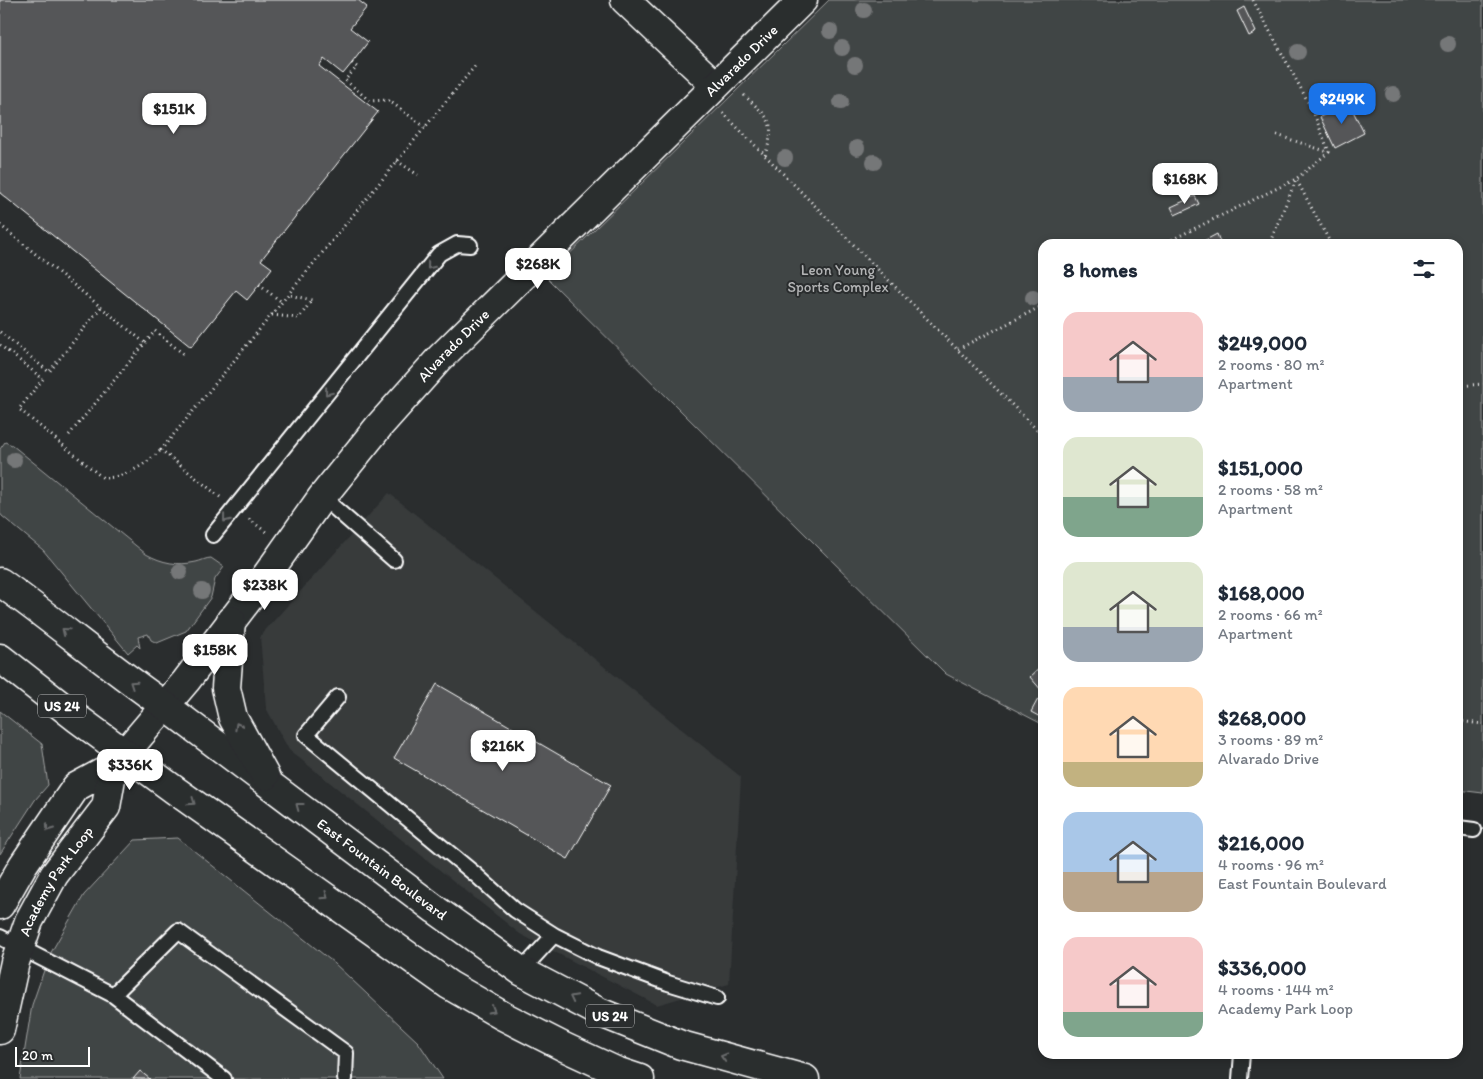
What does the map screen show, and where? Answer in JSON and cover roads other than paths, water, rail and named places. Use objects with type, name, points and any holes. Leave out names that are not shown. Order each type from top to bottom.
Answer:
[{"type":"main road","points":[[625,0],[715,85]]},
{"type":"main road","name":"Alvarado Drive","points":[[164,705],[186,681],[266,576],[322,497],[380,425],[440,358],[803,0]]},
{"type":"main road","name":"East Fountain Boulevard","points":[[0,582],[39,610],[121,676],[164,705],[436,910],[521,971],[599,1012],[681,1045],[805,1079]]},
{"type":"main road","points":[[231,620],[226,688],[233,718],[270,784]]},
{"type":"main road","name":"US 24","points":[[0,658],[119,760],[449,985],[503,1016],[564,1047],[616,1071],[640,1079]]},
{"type":"main road","name":"Academy Park Loop","points":[[0,905],[23,864],[76,787],[119,760],[164,705]]},
{"type":"main road","name":"Academy Park Loop","points":[[0,1030],[13,970],[10,942],[29,920],[54,875],[106,807],[119,760]]},
{"type":"lane","points":[[213,535],[439,254],[457,244],[470,245]]},
{"type":"lane","points":[[322,497],[394,560]]},
{"type":"lane","points":[[338,697],[306,734],[476,875],[515,910],[554,935],[598,957],[668,983],[717,998]]},
{"type":"lane","points":[[1463,829],[1474,830]]},
{"type":"lane","points":[[113,995],[178,931],[346,1053],[345,1079]]},
{"type":"lane","points":[[521,971],[554,935]]},
{"type":"lane","points":[[10,942],[113,995],[224,1079]]},
{"type":"lane","points":[[1240,1079],[1242,1059]]},
{"type":"park label","name":"Leon Young Sports Complex","points":[[838,278]]}]
